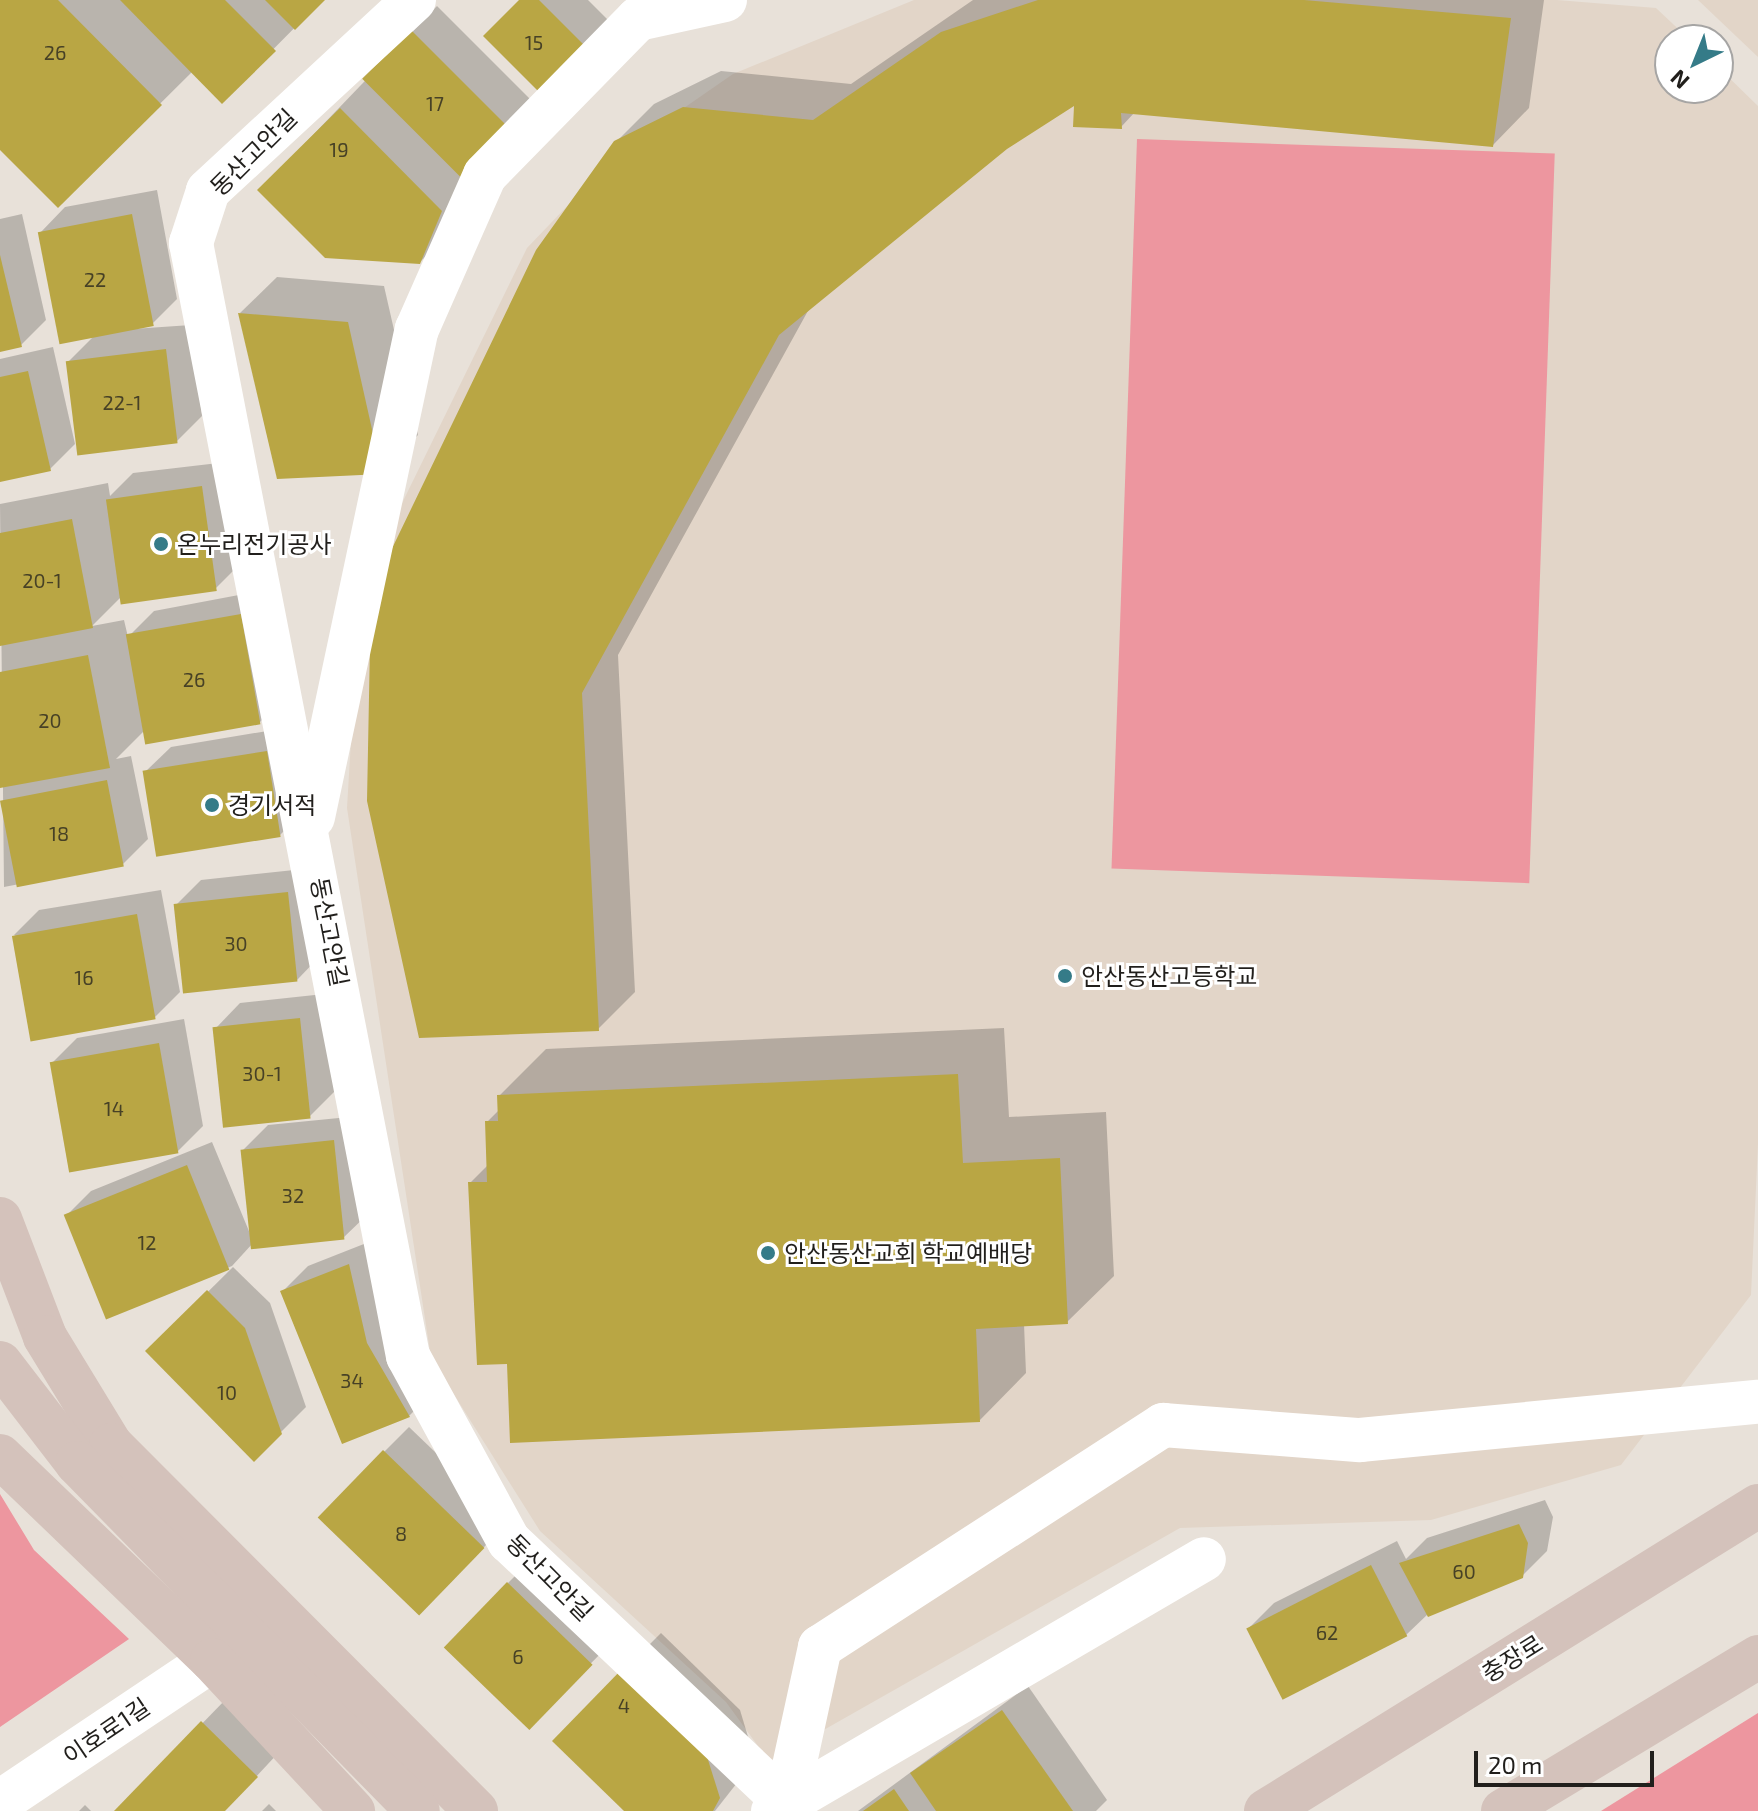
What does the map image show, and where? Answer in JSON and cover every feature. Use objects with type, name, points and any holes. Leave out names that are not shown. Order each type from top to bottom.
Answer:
[{"type":"street","name":"동산고안길","points":[[414,0],[208,191],[191,243],[310,831],[408,1356],[509,1541],[779,1807]]},
{"type":"street","points":[[310,831],[417,329],[485,175],[629,9],[725,0]]},
{"type":"street","points":[[0,1219],[45,1337],[111,1445],[476,1811]]},
{"type":"street","points":[[0,1363],[77,1463],[418,1811]]},
{"type":"street","points":[[779,1807],[820,1647],[1163,1425],[1360,1440],[1758,1402]]},
{"type":"street","points":[[0,1456],[212,1660],[353,1811]]},
{"type":"street","name":"충장로","points":[[1266,1811],[1758,1506]]},
{"type":"street","points":[[779,1807],[1204,1559]]},
{"type":"street","points":[[1503,1811],[1758,1657]]},
{"type":"street","name":"이호로1길","points":[[0,1802],[212,1660]]},
{"type":"shaded area","name":"안산동산고등학교","points":[[914,0],[1557,0],[1656,8],[1673,24],[1654,24],[1654,104],[1734,104],[1734,83],[1758,106],[1758,1144],[1751,1295],[1621,1465],[1431,1520],[1180,1528],[769,1761],[726,1702],[540,1531],[431,1358],[347,808],[360,589],[527,248],[616,155],[733,74]]},
{"type":"shaded area","points":[[1698,0],[1758,0],[1758,57],[1734,34],[1734,24],[1723,24]]},
{"type":"shaded area","points":[[1137,139],[1555,154],[1529,883],[1112,869]]},
{"type":"shaded area","points":[[0,1494],[34,1550],[129,1639],[0,1727]]},
{"type":"shaded area","points":[[1758,1713],[1758,1811],[1601,1811]]},
{"type":"building","points":[[0,0],[58,0],[162,105],[58,208],[0,150]]},
{"type":"building","points":[[120,0],[225,0],[276,51],[222,104]]},
{"type":"building","points":[[265,0],[325,0],[295,30]]},
{"type":"building","points":[[519,0],[539,0],[586,47],[540,93],[483,36]]},
{"type":"building","points":[[1038,0],[1304,0],[1511,18],[1493,147],[1121,113],[1122,129],[1073,127],[1074,106],[1007,149],[779,335],[582,693],[599,1031],[419,1038],[367,801],[371,592],[536,250],[614,141],[683,107],[813,120],[941,32]]},
{"type":"building","points":[[411,30],[509,128],[460,177],[362,79]]},
{"type":"building","points":[[340,108],[442,211],[420,264],[325,258],[257,190]]},
{"type":"building","points":[[132,214],[154,326],[60,344],[38,232]]},
{"type":"building","points":[[0,255],[22,347],[0,352]]},
{"type":"building","points":[[238,313],[348,322],[382,474],[277,479]]},
{"type":"building","points":[[166,349],[178,443],[77,456],[66,361]]},
{"type":"building","points":[[28,371],[51,471],[0,482],[0,377]]},
{"type":"building","name":"온누리전기공사","points":[[202,486],[217,591],[121,604],[106,499]]},
{"type":"building","points":[[72,519],[93,628],[0,646],[0,533]]},
{"type":"building","points":[[241,614],[260,724],[145,745],[126,634]]},
{"type":"building","points":[[88,655],[110,768],[0,788],[0,672]]},
{"type":"building","name":"경기서적","points":[[267,751],[281,837],[156,857],[143,771]]},
{"type":"building","points":[[107,780],[124,866],[17,887],[0,801]]},
{"type":"building","points":[[288,892],[297,982],[183,994],[174,904]]},
{"type":"building","points":[[137,914],[156,1019],[31,1041],[12,936]]},
{"type":"building","points":[[300,1018],[311,1118],[223,1128],[212,1027]]},
{"type":"building","points":[[159,1043],[178,1153],[69,1173],[50,1062]]},
{"type":"building","name":"안산동산교회 학교예배당","points":[[958,1074],[963,1163],[1060,1158],[1068,1324],[976,1329],[980,1422],[510,1443],[507,1364],[477,1365],[468,1182],[487,1182],[485,1121],[498,1121],[497,1095]]},
{"type":"building","points":[[334,1140],[344,1239],[251,1249],[241,1150]]},
{"type":"building","points":[[187,1165],[229,1270],[106,1320],[64,1215]]},
{"type":"building","points":[[349,1264],[367,1343],[410,1417],[342,1444],[280,1291]]},
{"type":"building","points":[[207,1290],[245,1328],[282,1434],[254,1462],[145,1351]]},
{"type":"building","points":[[383,1450],[484,1548],[419,1616],[318,1518]]},
{"type":"building","points":[[1519,1524],[1528,1543],[1523,1578],[1428,1617],[1399,1563]]},
{"type":"building","points":[[1371,1565],[1407,1636],[1283,1700],[1246,1629]]},
{"type":"building","points":[[507,1582],[593,1665],[529,1730],[444,1647]]},
{"type":"building","points":[[623,1668],[704,1747],[720,1798],[713,1811],[624,1811],[552,1741]]},
{"type":"building","points":[[1002,1710],[1073,1811],[936,1811],[910,1773]]},
{"type":"building","points":[[201,1721],[258,1777],[225,1811],[114,1811]]},
{"type":"building","points":[[894,1789],[909,1811],[863,1811]]},
{"type":"place","name":"온누리전기공사","points":[[161,544]]},
{"type":"place","name":"경기서적","points":[[212,805]]},
{"type":"place","name":"안산동산고등학교","points":[[1065,976]]},
{"type":"place","name":"안산동산교회 학교예배당","points":[[768,1253]]}]
